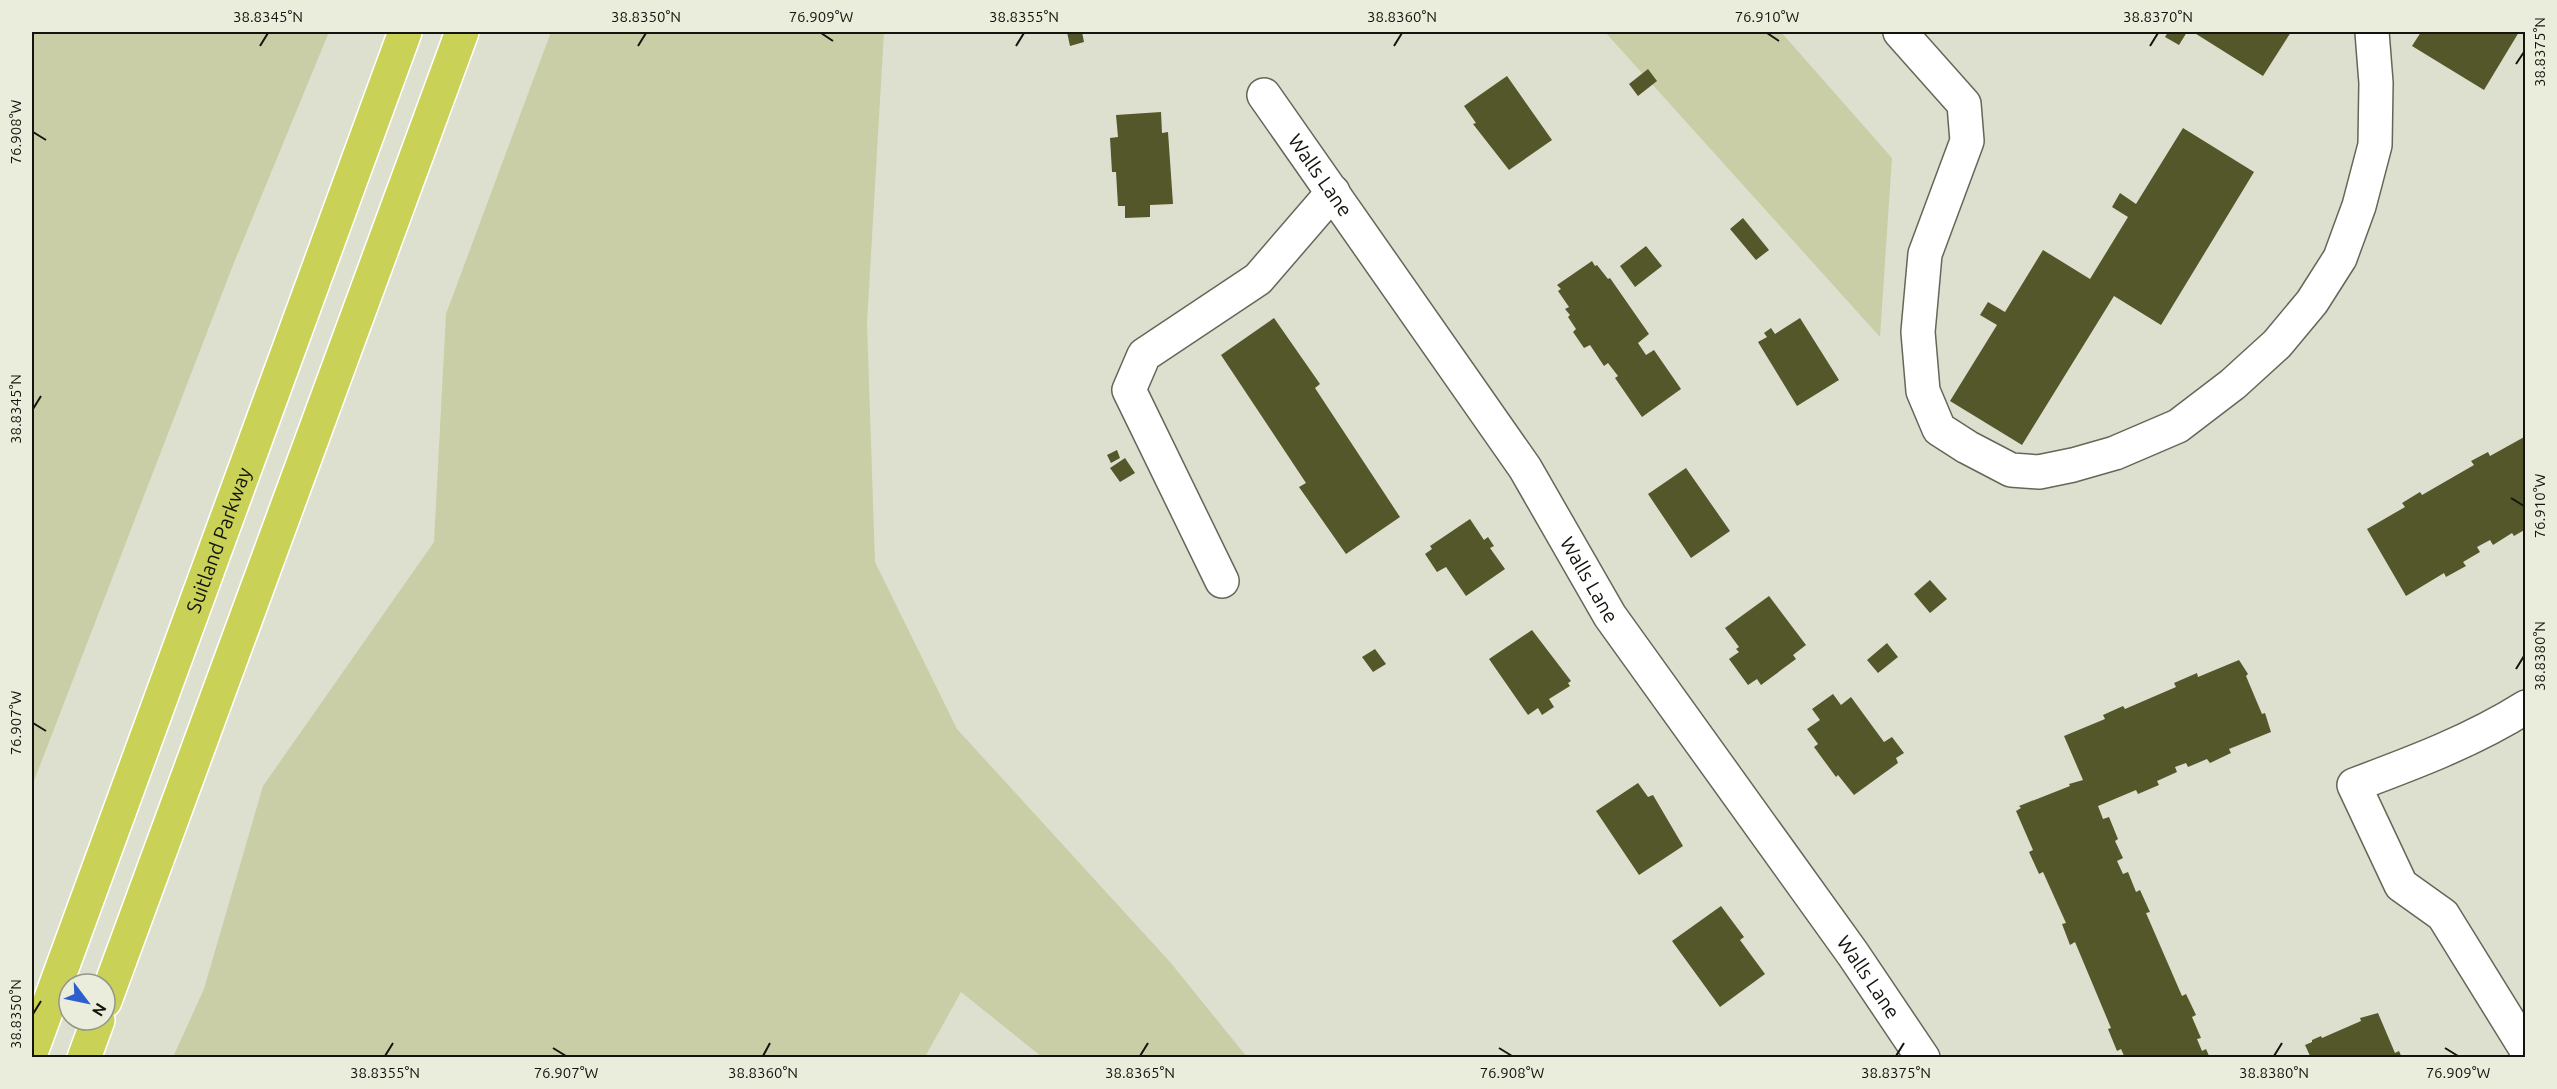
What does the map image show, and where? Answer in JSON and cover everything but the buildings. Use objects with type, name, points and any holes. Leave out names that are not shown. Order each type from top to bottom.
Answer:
[{"type":"highway","name":"Suitland Parkway","points":[[32,1050],[405,32]]},
{"type":"highway","points":[[116,972],[462,32]]},
{"type":"highway","points":[[84,1058],[94,1032]]},
{"type":"street","points":[[1900,32],[1964,104],[1967,141],[1925,254],[1918,332],[1923,391],[1939,429],[2011,470],[2039,472],[2115,453],[2178,426],[2233,384],[2277,344],[2312,302],[2340,258],[2359,206],[2375,145],[2376,83],[2372,32]]},
{"type":"street","name":"Walls Lane","points":[[1263,94],[1525,468],[1610,616],[1853,954],[1923,1058]]},
{"type":"street","points":[[1222,581],[1129,390],[1144,355],[1258,279],[1333,192]]},
{"type":"street","points":[[2526,707],[2503,722],[2440,753],[2354,786],[2401,885],[2443,915],[2526,1049]]},
{"type":"green space","points":[[32,32],[329,32],[233,265],[32,786]]},
{"type":"green space","points":[[551,32],[884,32],[867,323],[875,562],[957,729],[1170,962],[1247,1057],[1042,1057],[961,992],[925,1057],[173,1057],[204,989],[263,786],[434,542],[446,314]]},
{"type":"green space","points":[[1605,32],[1781,32],[1892,158],[1880,337]]}]
